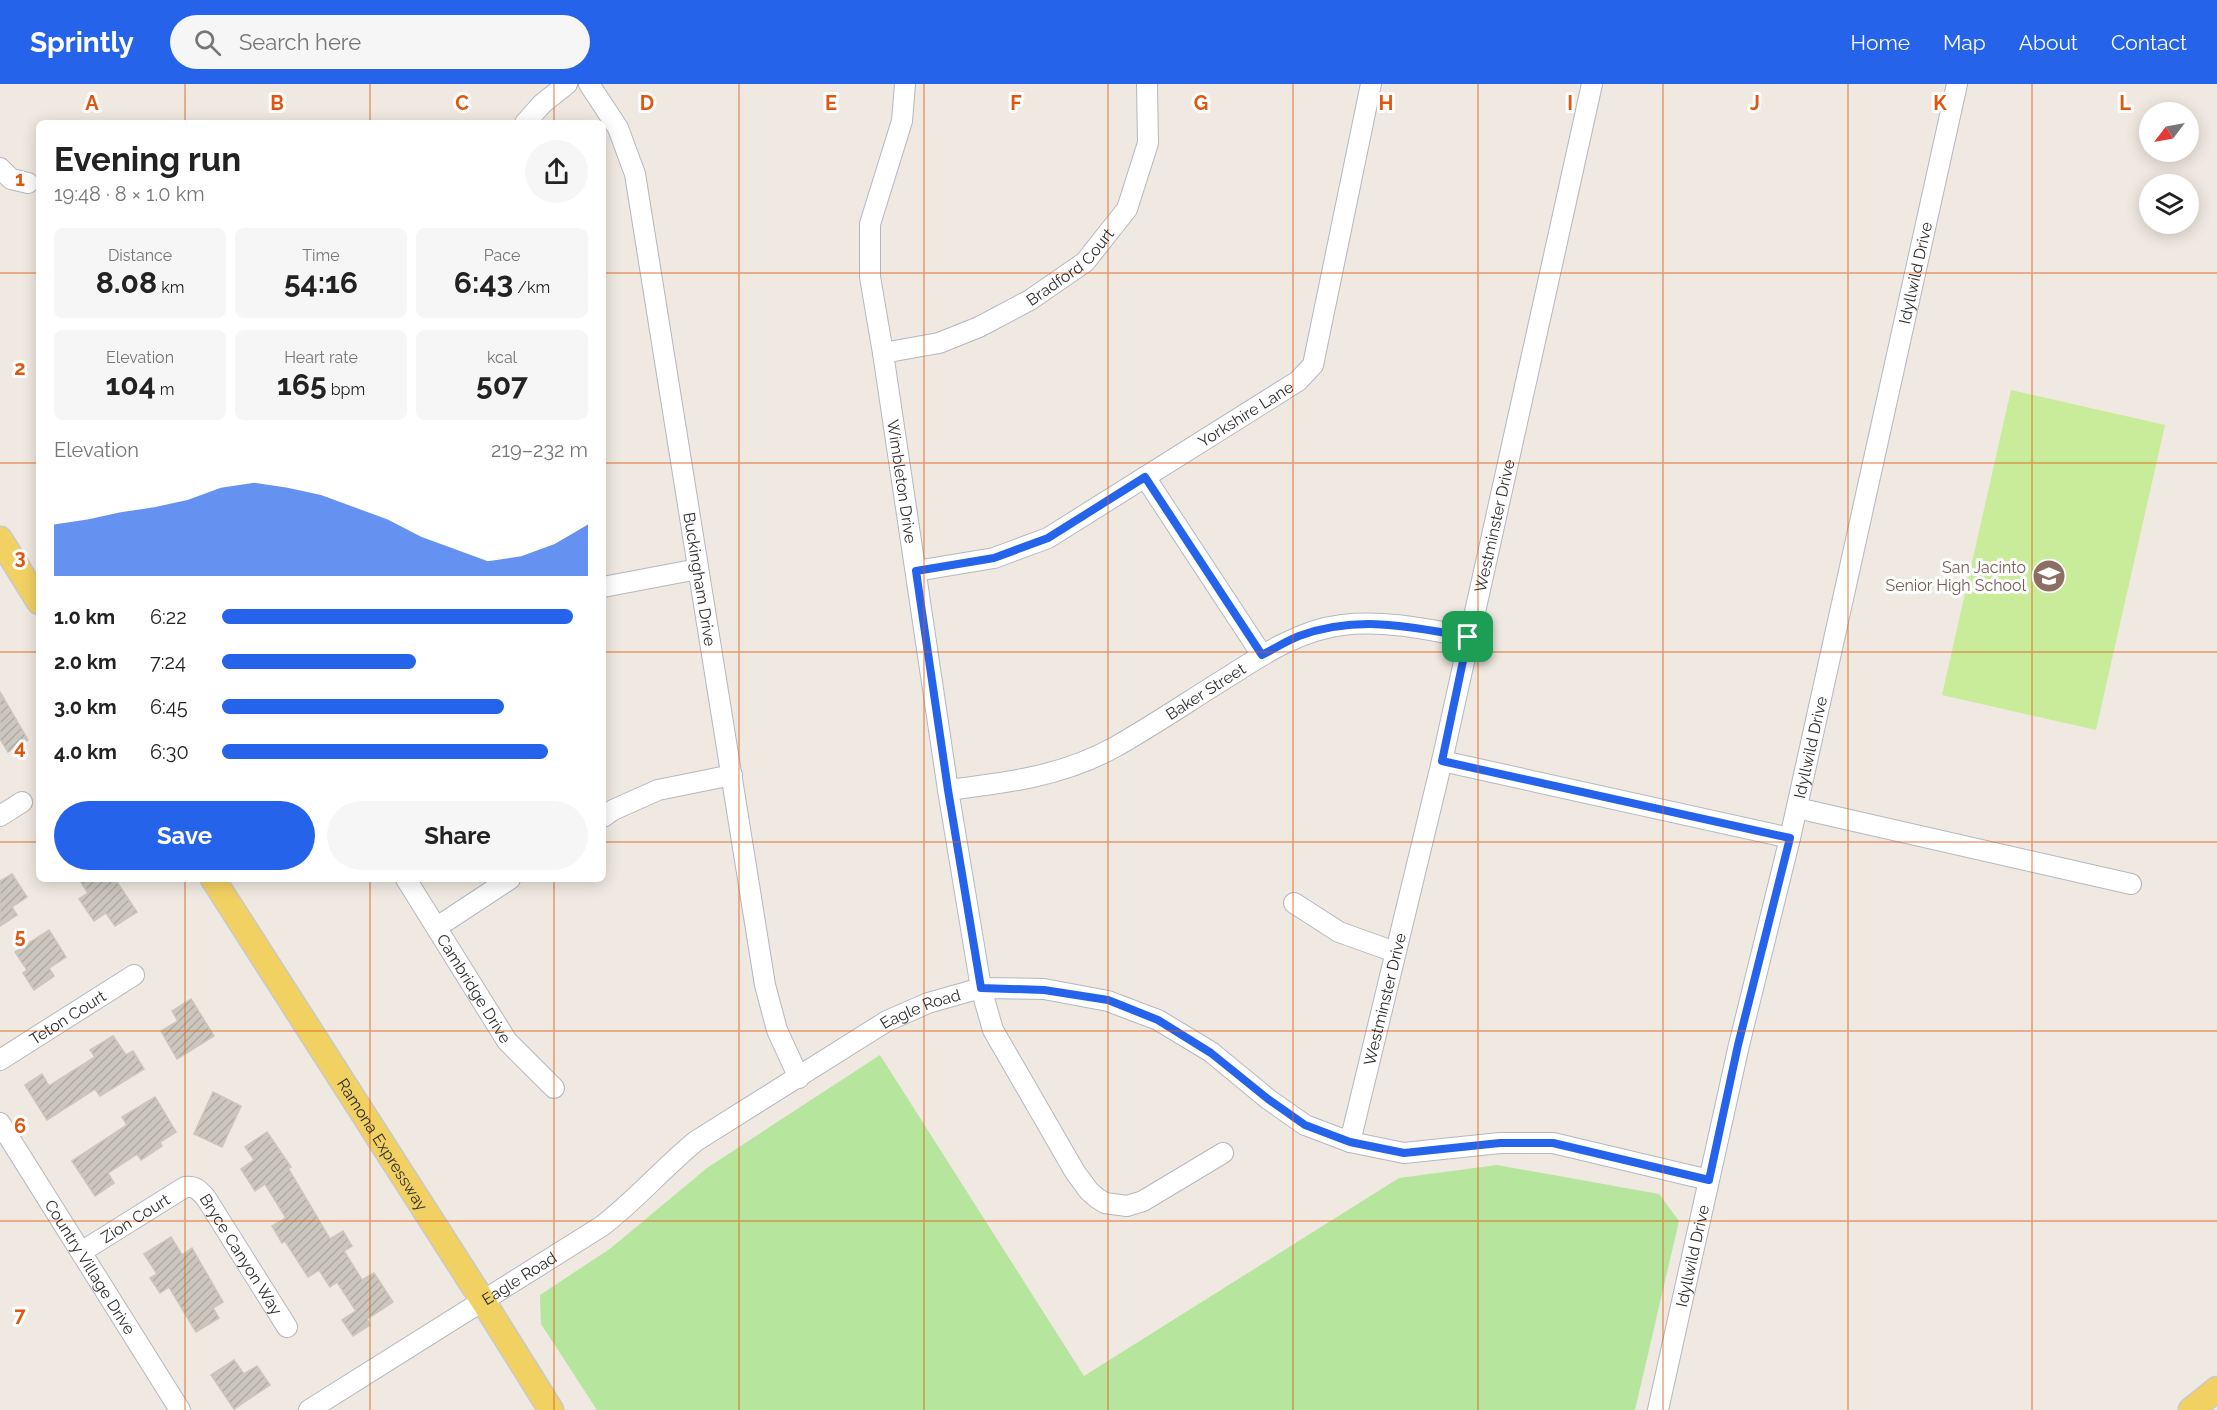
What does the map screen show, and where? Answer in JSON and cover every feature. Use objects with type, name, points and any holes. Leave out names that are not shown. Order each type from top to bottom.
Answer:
[{"type":"main road","points":[[0,539],[36,597]]},
{"type":"main road","name":"Ramona Expressway","points":[[215,882],[551,1410]]},
{"type":"main road","points":[[2191,1410],[2217,1389]]},
{"type":"street","points":[[528,120],[542,104],[567,84]]},
{"type":"street","name":"Buckingham Drive","points":[[589,84],[618,128],[635,174],[765,985],[777,1030],[799,1078]]},
{"type":"street","name":"Wimbleton Drive","points":[[905,84],[902,121],[870,224],[870,277],[948,790],[981,988],[993,1030],[1075,1172],[1097,1198],[1105,1203],[1127,1206],[1135,1204],[1223,1153]]},
{"type":"street","name":"Bradford Court","points":[[883,353],[939,343],[979,327],[1030,300],[1084,262],[1127,209],[1148,143],[1147,84]]},
{"type":"street","name":"Yorkshire Lane","points":[[916,571],[994,558],[1048,538],[1298,381],[1313,365],[1371,84]]},
{"type":"street","name":"Westminster Drive","points":[[1350,1142],[1442,761],[1592,84]]},
{"type":"street","name":"Idyllwild Drive","points":[[1658,1410],[1738,1045],[1797,808],[1957,84]]},
{"type":"street","points":[[0,168],[11,179],[28,183]]},
{"type":"street","points":[[1145,477],[1262,655]]},
{"type":"street","points":[[606,586],[698,569]]},
{"type":"street","name":"Baker Street","points":[[948,790],[1020,781],[1068,767],[1114,748],[1262,655],[1298,636],[1341,625],[1397,624],[1468,637]]},
{"type":"street","points":[[1442,761],[1790,838]]},
{"type":"street","points":[[606,815],[658,790],[732,776]]},
{"type":"street","points":[[0,816],[22,802]]},
{"type":"street","points":[[1797,808],[2131,884]]},
{"type":"street","name":"Cambridge Drive","points":[[408,882],[507,1041],[554,1088]]},
{"type":"street","points":[[437,927],[505,882]]},
{"type":"street","points":[[1294,903],[1339,932],[1395,952]]},
{"type":"street","name":"Teton Court","points":[[0,1060],[134,975]]},
{"type":"street","name":"Eagle Road","points":[[309,1410],[602,1226],[624,1210],[696,1141],[887,1021],[928,1002],[981,988],[1044,990],[1108,1000],[1158,1020],[1211,1053],[1268,1099],[1305,1125],[1350,1142],[1404,1153],[1500,1143],[1553,1143],[1709,1180]]},
{"type":"street","name":"Country Village Drive","points":[[0,1124],[7,1149],[81,1252],[180,1410]]},
{"type":"street","name":"Zion Court","points":[[81,1252],[185,1187],[193,1186]]},
{"type":"street","name":"Bryce Canyon Way","points":[[193,1186],[199,1189],[206,1198],[287,1327]]},
{"type":"green space","points":[[2011,390],[2165,425],[2096,730],[1942,695]]},
{"type":"green space","points":[[880,1055],[1084,1376],[1399,1178],[1497,1165],[1659,1194],[1679,1221],[1635,1410],[597,1410],[541,1324],[540,1295],[611,1248],[707,1168]]},
{"type":"building","points":[[0,692],[28,740],[8,752],[0,739]]},
{"type":"building","points":[[12,874],[27,897],[12,907],[17,915],[0,926],[0,881]]},
{"type":"building","points":[[81,882],[117,882],[137,912],[115,926],[106,913],[94,921],[79,899],[88,893]]},
{"type":"building","points":[[49,930],[66,957],[49,968],[54,976],[34,990],[23,973],[27,970],[15,952]]},
{"type":"building","points":[[191,999],[214,1036],[177,1059],[161,1031],[178,1021],[172,1011]]},
{"type":"building","points":[[113,1036],[126,1055],[133,1051],[144,1069],[100,1096],[95,1089],[47,1120],[25,1085],[42,1074],[49,1086],[95,1057],[90,1050]]},
{"type":"building","points":[[213,1092],[241,1106],[222,1147],[194,1134]]},
{"type":"building","points":[[155,1097],[176,1132],[160,1142],[162,1146],[141,1160],[137,1154],[108,1173],[114,1183],[95,1196],[72,1161],[127,1125],[122,1117]]},
{"type":"building","points":[[267,1132],[291,1167],[288,1168],[330,1239],[343,1231],[352,1246],[344,1251],[362,1280],[374,1273],[393,1302],[367,1319],[370,1325],[353,1336],[342,1320],[356,1311],[337,1282],[330,1287],[319,1270],[308,1277],[285,1241],[282,1243],[272,1226],[286,1218],[265,1184],[255,1191],[241,1169],[254,1160],[245,1147]]},
{"type":"building","points":[[171,1237],[182,1255],[192,1248],[223,1302],[213,1308],[219,1318],[196,1332],[169,1287],[160,1293],[150,1278],[157,1274],[144,1254]]},
{"type":"building","points":[[234,1360],[244,1374],[257,1366],[270,1385],[234,1409],[211,1375]]},
{"type":"place","name":"San Jacinto Senior High School","points":[[2049,576]]},
{"type":"route","points":[[1145,477],[1262,655],[1298,636],[1341,625],[1397,624],[1468,637],[1442,761],[1790,838],[1738,1045],[1709,1180],[1553,1143],[1500,1143],[1404,1153],[1350,1142],[1305,1125],[1268,1099],[1211,1053],[1158,1020],[1108,1000],[1044,990],[981,988],[948,790],[916,571],[994,558],[1048,538],[1145,477]]}]
